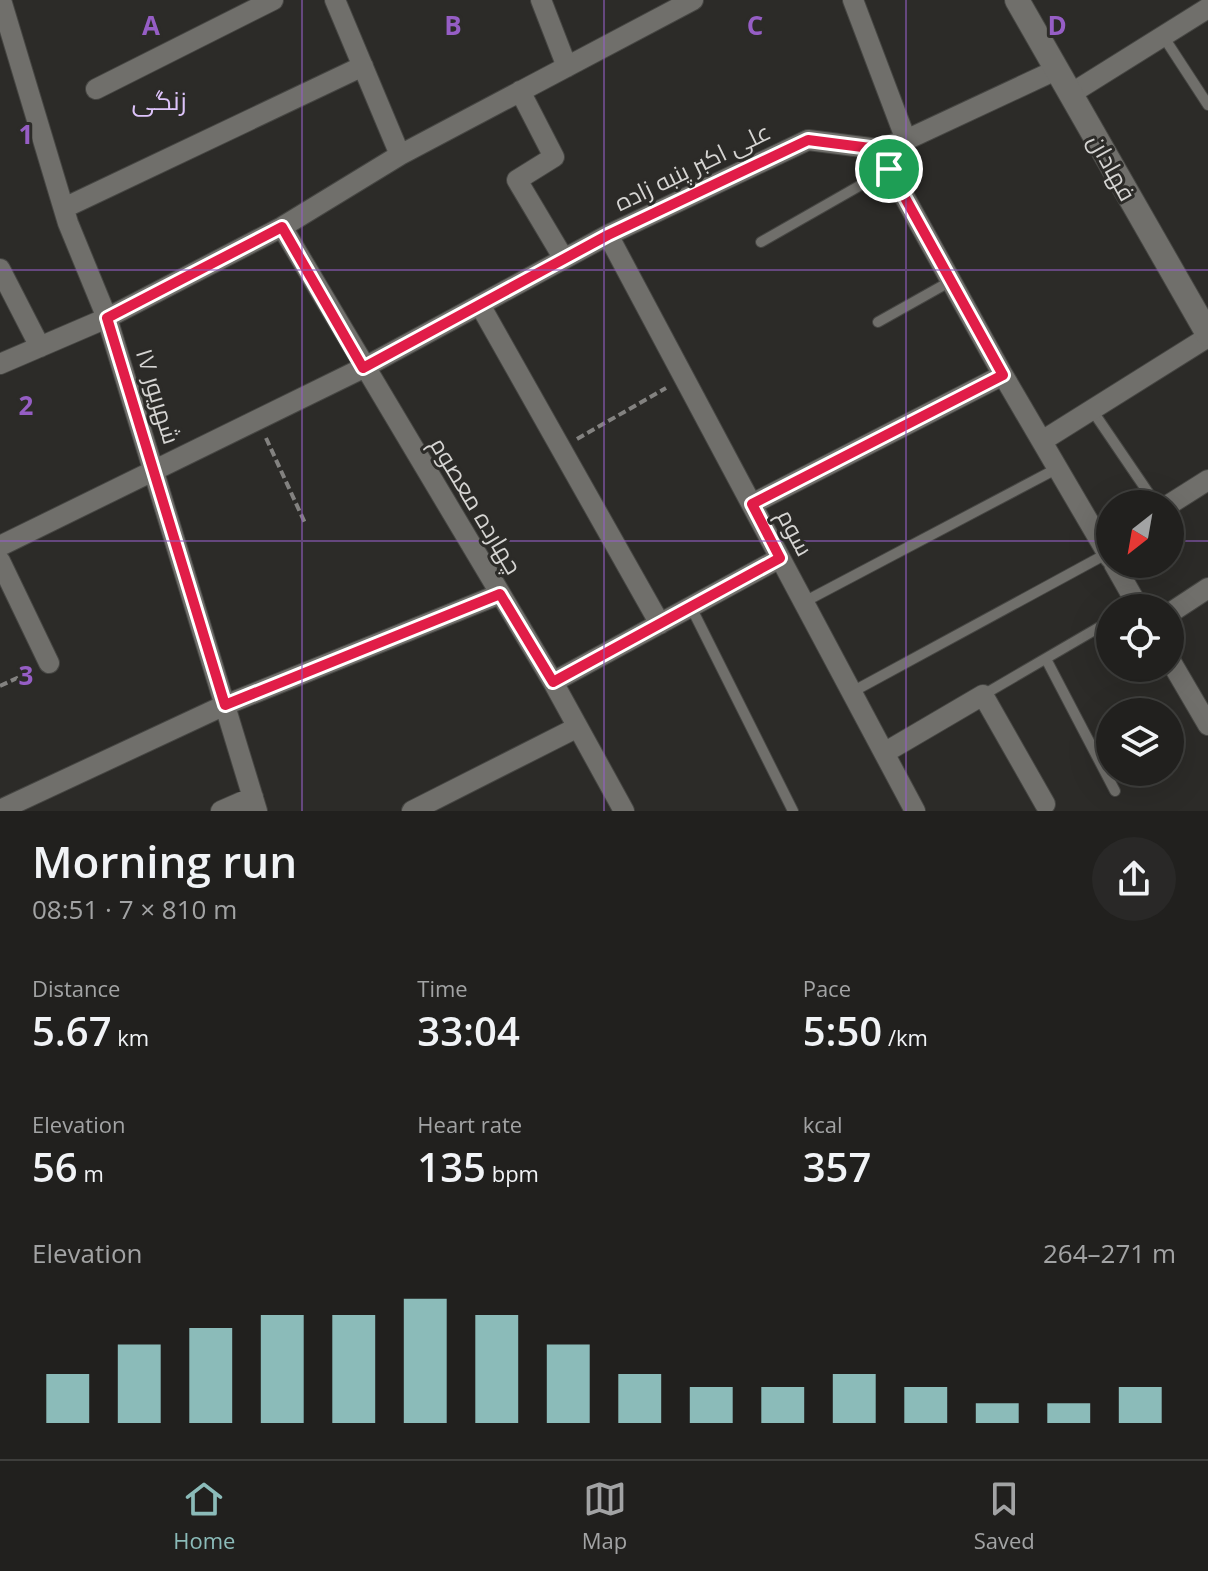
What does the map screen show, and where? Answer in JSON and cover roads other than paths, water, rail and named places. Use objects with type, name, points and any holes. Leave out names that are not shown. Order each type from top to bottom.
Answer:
[{"type":"street","name":"۱۷ شهریور","points":[[1,0],[64,208],[107,318],[255,804]]},
{"type":"street","points":[[335,0],[400,155]]},
{"type":"street","points":[[541,0],[567,67]]},
{"type":"street","points":[[0,364],[107,318],[282,227],[400,155],[567,67],[670,5],[693,0]]},
{"type":"street","points":[[853,0],[906,140]]},
{"type":"street","name":"فهادان","points":[[1017,0],[1208,336]]},
{"type":"street","points":[[96,89],[267,1]]},
{"type":"street","points":[[1072,93],[1208,8]]},
{"type":"street","points":[[64,208],[363,66]]},
{"type":"street","name":"علی اکبر پنبه زاده","points":[[0,546],[155,473],[363,368],[608,235],[808,140],[878,149],[906,140],[1058,69]]},
{"type":"street","points":[[520,91],[554,157],[517,180],[564,259]]},
{"type":"street","points":[[878,149],[1003,375],[1096,531]]},
{"type":"street","name":"چهارده معصوم","points":[[282,227],[363,368],[553,682],[624,811]]},
{"type":"street","name":"سوم","points":[[608,235],[915,811]]},
{"type":"street","points":[[0,269],[40,347]]},
{"type":"street","points":[[480,305],[660,624]]},
{"type":"street","points":[[1042,441],[1208,336]]},
{"type":"street","points":[[752,504],[1003,375]]},
{"type":"street","points":[[1184,495],[1208,480]]},
{"type":"street","points":[[553,682],[780,558]]},
{"type":"street","points":[[0,561],[49,663]]},
{"type":"street","points":[[1184,604],[1208,588]]},
{"type":"street","points":[[0,810],[225,705],[500,594]]},
{"type":"street","points":[[1183,682],[1208,725]]},
{"type":"street","points":[[884,753],[983,695],[1045,804]]},
{"type":"street","points":[[415,810],[576,728]]},
{"type":"street","points":[[221,811],[255,804]]},
{"type":"lane","points":[[1163,36],[1208,105]]},
{"type":"lane","points":[[761,242],[889,169]]},
{"type":"lane","points":[[878,322],[951,281]]},
{"type":"lane","points":[[1092,410],[1146,490]]},
{"type":"lane","points":[[804,602],[1058,468]]},
{"type":"lane","points":[[852,692],[1096,560]]},
{"type":"lane","points":[[691,607],[793,811]]},
{"type":"lane","points":[[983,695],[1096,629]]},
{"type":"lane","points":[[1046,659],[1115,791]]},
{"type":"district","name":"زنگی","points":[[159,100]]}]
